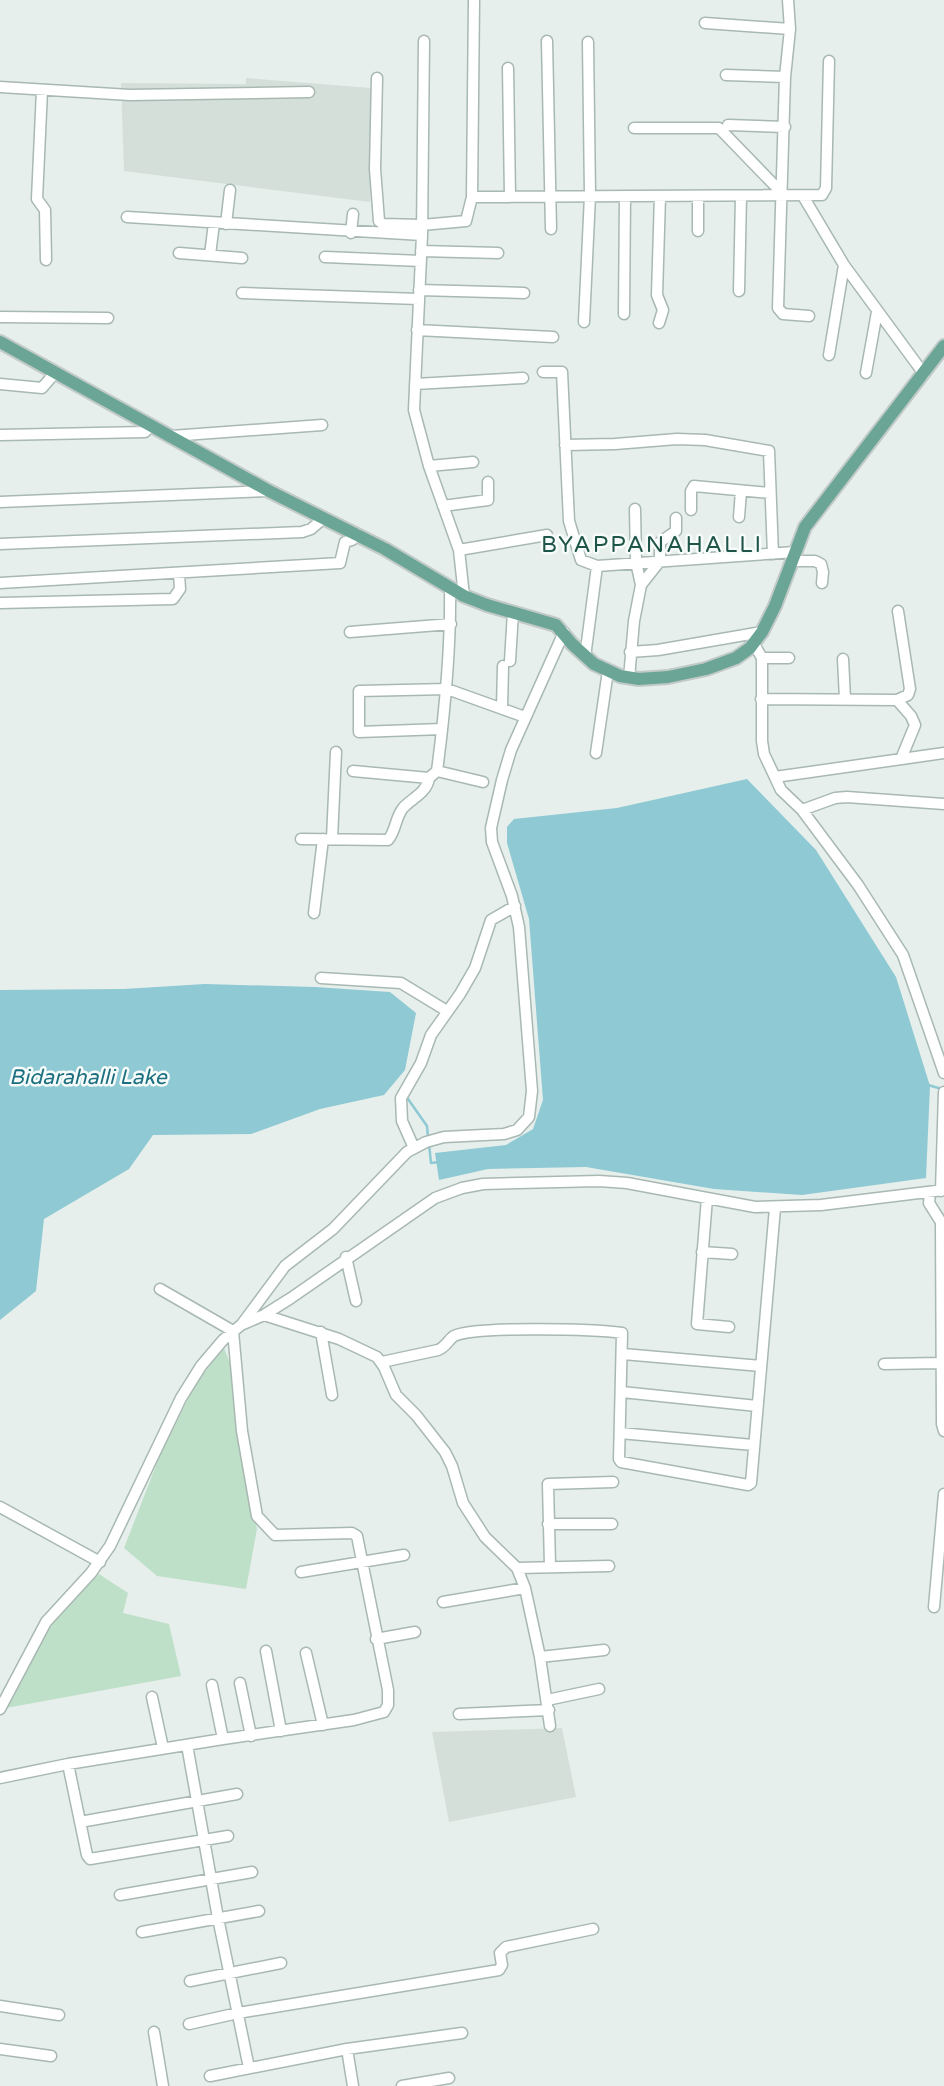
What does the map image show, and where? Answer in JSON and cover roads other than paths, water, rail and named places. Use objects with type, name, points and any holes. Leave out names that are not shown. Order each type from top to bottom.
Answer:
[{"type":"main road","points":[[0,342],[269,491],[357,534],[464,596],[551,622],[564,632],[585,657],[608,671],[629,678],[661,678],[706,669],[736,658],[754,644],[785,583],[803,532],[944,346]]},
{"type":"street","points":[[127,217],[351,233],[393,229],[422,230],[467,221],[472,197],[474,0]]},
{"type":"street","points":[[788,0],[790,29],[785,77],[778,308],[783,314],[809,316]]},
{"type":"street","points":[[705,23],[790,29]]},
{"type":"street","points":[[424,41],[422,230],[414,410],[429,466],[459,550],[464,596]]},
{"type":"street","points":[[547,41],[551,229]]},
{"type":"street","points":[[584,322],[590,197],[588,42]]},
{"type":"street","points":[[472,197],[822,195],[826,188],[829,61]]},
{"type":"street","points":[[508,68],[510,197]]},
{"type":"street","points":[[726,75],[785,77]]},
{"type":"street","points":[[377,78],[375,169],[379,218],[383,224],[393,229]]},
{"type":"street","points":[[0,87],[130,95],[309,92]]},
{"type":"street","points":[[42,90],[37,198],[45,210],[47,260]]},
{"type":"street","points":[[728,125],[785,127]]},
{"type":"street","points":[[634,128],[719,128],[781,194]]},
{"type":"street","points":[[226,224],[230,190]]},
{"type":"street","points":[[624,314],[625,196]]},
{"type":"street","points":[[659,323],[663,310],[657,295],[660,196]]},
{"type":"street","points":[[698,196],[698,231]]},
{"type":"street","points":[[739,291],[741,196]]},
{"type":"street","points":[[803,196],[844,265],[924,374]]},
{"type":"street","points":[[351,233],[353,214]]},
{"type":"street","points":[[210,255],[214,223]]},
{"type":"street","points":[[179,253],[242,258]]},
{"type":"street","points":[[325,257],[498,253]]},
{"type":"street","points":[[829,355],[844,265]]},
{"type":"street","points":[[242,293],[524,293]]},
{"type":"street","points":[[866,373],[877,312]]},
{"type":"street","points":[[0,317],[108,318]]},
{"type":"street","points":[[417,330],[553,337]]},
{"type":"street","points":[[543,372],[562,372],[570,527],[581,560],[597,566],[773,554],[794,556],[821,564],[822,583]]},
{"type":"street","points":[[0,384],[42,388],[55,373]]},
{"type":"street","points":[[415,384],[523,378]]},
{"type":"street","points":[[0,435],[145,432],[151,425]]},
{"type":"street","points":[[171,436],[322,425]]},
{"type":"street","points":[[565,445],[677,439],[705,440],[769,451],[773,554]]},
{"type":"street","points":[[429,466],[473,461]]},
{"type":"street","points":[[443,506],[488,500],[488,482]]},
{"type":"street","points":[[691,510],[691,491],[694,486],[771,494]]},
{"type":"street","points":[[0,502],[269,491]]},
{"type":"street","points":[[739,517],[741,491]]},
{"type":"street","points":[[629,678],[641,585],[636,562],[635,509]]},
{"type":"street","points":[[0,544],[302,532],[311,529],[324,518]]},
{"type":"street","points":[[641,585],[660,561],[660,542],[676,531],[676,518]]},
{"type":"street","points":[[0,583],[340,563],[345,542],[352,540],[357,534]]},
{"type":"street","points":[[459,550],[547,534]]},
{"type":"street","points":[[585,657],[597,566]]},
{"type":"street","points":[[0,603],[173,599],[180,589],[179,574]]},
{"type":"street","points":[[301,839],[388,840],[404,807],[427,786],[433,774],[447,689],[450,588]]},
{"type":"street","points":[[761,699],[897,700],[908,695],[898,611]]},
{"type":"street","points":[[502,708],[513,612]]},
{"type":"street","points":[[350,632],[451,624]]},
{"type":"street","points":[[0,1709],[5,1687],[46,1622],[100,1562],[118,1531],[181,1398],[209,1355],[237,1328],[285,1266],[333,1229],[388,1170],[414,1148],[444,1137],[511,1132],[522,1126],[531,1113],[532,1091],[519,927],[494,848],[491,828],[506,764],[564,632]]},
{"type":"street","points":[[631,652],[762,632]]},
{"type":"street","points":[[754,644],[762,658],[764,754],[785,795],[802,810],[858,886],[903,955],[944,1073]]},
{"type":"street","points":[[762,658],[789,658]]},
{"type":"street","points":[[843,659],[845,699]]},
{"type":"street","points":[[596,752],[608,671]]},
{"type":"street","points":[[442,729],[359,732],[359,691],[447,689],[525,717]]},
{"type":"street","points":[[897,700],[915,725],[901,759]]},
{"type":"street","points":[[314,913],[327,839],[336,752]]},
{"type":"street","points":[[775,777],[944,753]]},
{"type":"street","points":[[353,771],[433,774],[483,782]]},
{"type":"street","points":[[802,810],[835,798],[847,797],[944,804]]},
{"type":"street","points":[[414,1148],[402,1121],[401,1098],[421,1063],[431,1035],[475,968],[491,920],[514,906]]},
{"type":"street","points":[[321,978],[401,983],[447,1011]]},
{"type":"street","points":[[944,1092],[938,1192],[929,1203],[941,1222],[944,1431]]},
{"type":"street","points":[[237,1328],[264,1315],[435,1198],[473,1185],[599,1181],[627,1183],[755,1207],[775,1208],[938,1192]]},
{"type":"street","points":[[707,1198],[697,1324],[729,1327]]},
{"type":"street","points":[[382,1362],[438,1350],[446,1346],[454,1336],[489,1330],[620,1333],[624,1336],[619,1459],[624,1463],[748,1485],[751,1483],[775,1208]]},
{"type":"street","points":[[702,1252],[732,1254]]},
{"type":"street","points":[[346,1258],[356,1301]]},
{"type":"street","points":[[160,1289],[237,1328]]},
{"type":"street","points":[[264,1315],[321,1332],[368,1352],[382,1362],[396,1395],[416,1415],[449,1459],[463,1503],[485,1537],[517,1568],[525,1588],[540,1657],[550,1726]]},
{"type":"street","points":[[0,1778],[163,1748],[373,1716],[384,1712],[388,1705],[388,1690],[359,1543],[352,1533],[275,1535],[259,1520],[242,1431],[237,1328]]},
{"type":"street","points":[[321,1332],[332,1395]]},
{"type":"street","points":[[623,1354],[761,1366]]},
{"type":"street","points":[[884,1364],[941,1363]]},
{"type":"street","points":[[622,1392],[757,1406]]},
{"type":"street","points":[[620,1433],[753,1445]]},
{"type":"street","points":[[550,1566],[546,1487],[550,1482],[613,1482]]},
{"type":"street","points":[[934,1607],[944,1494]]},
{"type":"street","points":[[0,1507],[100,1562]]},
{"type":"street","points":[[548,1524],[612,1524]]},
{"type":"street","points":[[301,1572],[404,1555]]},
{"type":"street","points":[[517,1568],[608,1566]]},
{"type":"street","points":[[443,1602],[525,1588]]},
{"type":"street","points":[[376,1639],[415,1632]]},
{"type":"street","points":[[540,1657],[604,1650]]},
{"type":"street","points":[[266,1651],[281,1731]]},
{"type":"street","points":[[306,1653],[323,1725]]},
{"type":"street","points":[[240,1684],[251,1735]]},
{"type":"street","points":[[212,1685],[223,1739]]},
{"type":"street","points":[[459,1714],[548,1705],[599,1689]]},
{"type":"street","points":[[152,1697],[163,1748]]},
{"type":"street","points":[[187,1745],[218,1918],[249,2068]]},
{"type":"street","points":[[68,1764],[87,1855],[93,1860],[228,1836]]},
{"type":"street","points":[[80,1822],[237,1794]]},
{"type":"street","points":[[120,1895],[252,1872]]},
{"type":"street","points":[[142,1932],[259,1911]]},
{"type":"street","points":[[190,2024],[238,2013],[499,1970],[502,1965],[500,1953],[506,1947],[593,1929]]},
{"type":"street","points":[[190,1981],[281,1963]]},
{"type":"street","points":[[0,2006],[60,2015]]},
{"type":"street","points":[[154,2032],[163,2086]]},
{"type":"street","points":[[210,2076],[347,2049],[462,2032]]},
{"type":"street","points":[[0,2049],[51,2056]]},
{"type":"street","points":[[347,2049],[353,2086]]},
{"type":"street","points":[[402,2086],[449,2078]]},
{"type":"water","points":[[747,779],[816,850],[896,977],[930,1086],[926,1178],[802,1195],[714,1189],[586,1167],[488,1169],[439,1180],[435,1153],[506,1145],[533,1129],[543,1100],[529,919],[507,843],[507,827],[514,819],[617,808]]},
{"type":"water","name":"Bidarahalli Lake","points":[[205,984],[390,992],[416,1013],[405,1070],[384,1095],[320,1109],[251,1134],[153,1135],[129,1169],[44,1219],[36,1291],[0,1320],[0,990],[124,989]]},
{"type":"waterway","points":[[928,1085],[942,1089]]},
{"type":"waterway","points":[[408,1099],[427,1126],[428,1137]]},
{"type":"waterway","points":[[429,1144],[431,1163],[439,1162]]},
{"type":"district","name":"BYAPPANAHALLI","points":[[652,544]]}]
